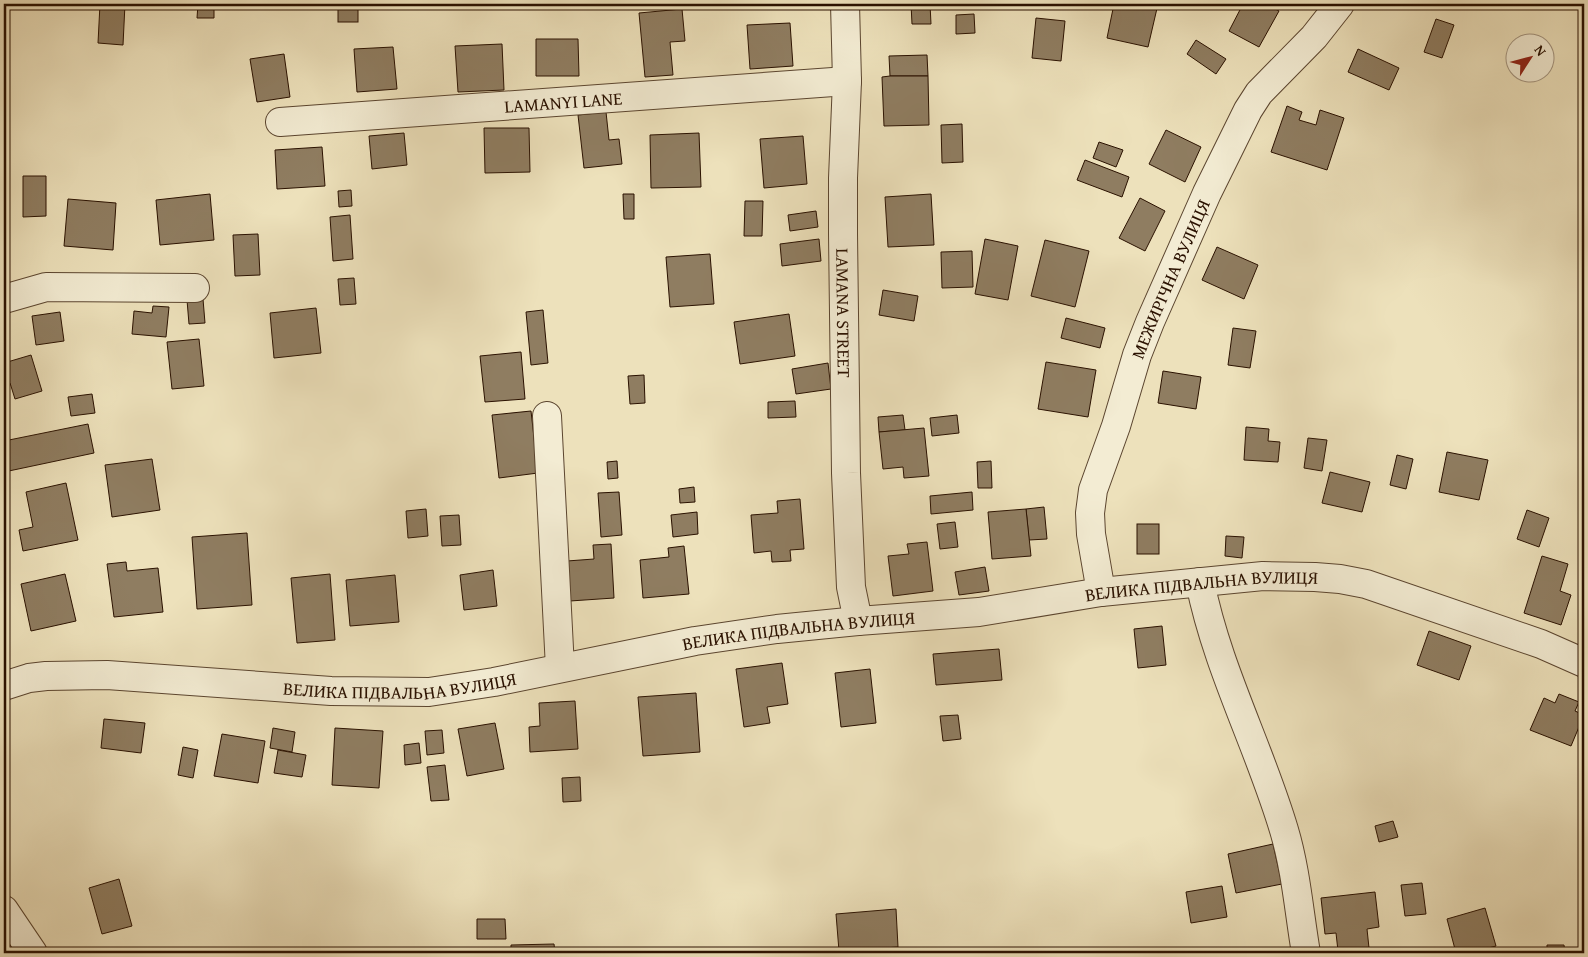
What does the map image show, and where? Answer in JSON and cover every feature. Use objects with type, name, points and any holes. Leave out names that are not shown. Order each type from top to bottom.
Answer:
[{"type":"street","name":"LAMANA STREET","points":[[845,4],[847,81],[843,206],[846,473],[851,587],[858,621]]},
{"type":"street","name":"МЕЖИРІЧНА ВУЛИЦЯ","points":[[1101,592],[1091,534],[1093,490],[1116,426],[1134,362],[1150,322],[1207,194],[1248,110],[1259,93],[1314,37],[1340,4]]},
{"type":"street","name":"LAMANYI LANE","points":[[280,122],[847,81]]},
{"type":"street","points":[[4,299],[46,287],[195,288]]},
{"type":"street","points":[[547,416],[560,668]]},
{"type":"street","name":"ВЕЛИКА ПІДВАЛЬНА ВУЛИЦЯ","points":[[4,686],[29,678],[46,676],[107,675],[331,691],[429,692],[486,684],[732,634],[858,621],[979,612],[1101,592],[1263,576],[1340,579],[1366,584],[1541,644],[1584,663]]},
{"type":"street","points":[[1200,582],[1222,662],[1286,838],[1298,891],[1306,953]]},
{"type":"street","points":[[4,910],[33,953]]},
{"type":"building","points":[[100,4],[125,4],[123,45],[98,43]]},
{"type":"building","points":[[198,4],[214,4],[214,18],[197,18]]},
{"type":"building","points":[[338,4],[358,4],[358,22],[338,22]]},
{"type":"building","points":[[440,4],[476,4],[476,6],[440,8]]},
{"type":"building","points":[[911,4],[930,4],[931,24],[912,24]]},
{"type":"building","points":[[1114,4],[1158,4],[1148,47],[1107,38]]},
{"type":"building","points":[[1243,4],[1266,4],[1279,11],[1259,47],[1229,31]]},
{"type":"building","points":[[682,9],[685,41],[670,42],[673,75],[645,77],[639,13]]},
{"type":"building","points":[[974,14],[975,33],[956,34],[956,15]]},
{"type":"building","points":[[1036,18],[1065,21],[1061,61],[1032,58]]},
{"type":"building","points":[[1436,19],[1454,25],[1442,58],[1424,52]]},
{"type":"building","points":[[790,23],[793,66],[750,69],[747,25]]},
{"type":"building","points":[[536,39],[578,39],[579,76],[536,76]]},
{"type":"building","points":[[1196,40],[1226,59],[1216,74],[1187,54]]},
{"type":"building","points":[[502,44],[504,90],[458,92],[455,46]]},
{"type":"building","points":[[393,47],[397,89],[357,92],[354,49]]},
{"type":"building","points":[[1358,49],[1399,68],[1389,90],[1348,72]]},
{"type":"building","points":[[284,54],[290,97],[257,102],[250,59]]},
{"type":"building","points":[[927,55],[928,76],[890,76],[889,56]]},
{"type":"building","points":[[928,76],[929,125],[884,126],[882,77]]},
{"type":"building","points":[[1287,106],[1302,112],[1299,120],[1316,125],[1320,110],[1344,118],[1327,170],[1271,152]]},
{"type":"building","points":[[606,112],[609,140],[619,139],[622,164],[584,168],[578,115]]},
{"type":"building","points":[[962,124],[963,162],[942,163],[941,125]]},
{"type":"building","points":[[484,128],[529,128],[530,172],[485,173]]},
{"type":"building","points":[[1166,130],[1201,147],[1185,182],[1149,164]]},
{"type":"building","points":[[404,133],[407,165],[372,169],[369,136]]},
{"type":"building","points":[[699,133],[701,187],[651,188],[650,135]]},
{"type":"building","points":[[803,136],[807,184],[764,188],[760,139]]},
{"type":"building","points":[[1099,142],[1123,150],[1116,167],[1093,158]]},
{"type":"building","points":[[322,147],[325,186],[277,189],[275,150]]},
{"type":"building","points":[[1085,160],[1129,177],[1122,197],[1077,180]]},
{"type":"building","points":[[23,176],[46,176],[46,216],[23,217]]},
{"type":"building","points":[[351,190],[352,206],[339,207],[338,191]]},
{"type":"building","points":[[210,194],[214,240],[160,245],[156,200]]},
{"type":"building","points":[[623,194],[634,194],[634,219],[624,219]]},
{"type":"building","points":[[931,194],[934,245],[888,247],[885,197]]},
{"type":"building","points":[[1140,198],[1165,211],[1145,251],[1119,238]]},
{"type":"building","points":[[68,199],[116,203],[113,250],[64,246]]},
{"type":"building","points":[[745,201],[763,201],[762,236],[744,236]]},
{"type":"building","points":[[816,211],[818,227],[790,231],[788,215]]},
{"type":"building","points":[[350,215],[353,259],[333,261],[330,217]]},
{"type":"building","points":[[258,234],[260,275],[235,276],[233,235]]},
{"type":"building","points":[[819,239],[821,261],[782,266],[780,244]]},
{"type":"building","points":[[985,239],[1018,246],[1008,300],[975,294]]},
{"type":"building","points":[[1045,240],[1089,251],[1075,307],[1031,296]]},
{"type":"building","points":[[1217,247],[1258,265],[1244,299],[1202,280]]},
{"type":"building","points":[[972,251],[973,287],[942,288],[941,252]]},
{"type":"building","points":[[710,254],[714,304],[670,307],[666,257]]},
{"type":"building","points":[[354,278],[356,304],[340,305],[338,279]]},
{"type":"building","points":[[883,290],[918,296],[914,321],[879,315]]},
{"type":"building","points":[[203,299],[205,323],[189,324],[187,300]]},
{"type":"building","points":[[153,306],[169,307],[166,337],[132,334],[134,311],[152,313]]},
{"type":"building","points":[[316,308],[321,353],[274,358],[270,313]]},
{"type":"building","points":[[543,310],[548,363],[531,365],[526,312]]},
{"type":"building","points":[[60,312],[64,341],[36,345],[32,316]]},
{"type":"building","points":[[789,314],[795,356],[740,364],[734,322]]},
{"type":"building","points":[[1066,318],[1105,328],[1100,348],[1061,338]]},
{"type":"building","points":[[1233,328],[1256,331],[1250,368],[1228,365]]},
{"type":"building","points":[[199,339],[204,386],[172,389],[167,342]]},
{"type":"building","points":[[521,352],[525,399],[485,402],[480,356]]},
{"type":"building","points":[[31,355],[42,391],[15,399],[10,383],[4,384],[4,363]]},
{"type":"building","points":[[1046,362],[1096,370],[1088,417],[1038,409]]},
{"type":"building","points":[[828,363],[831,389],[796,394],[792,369]]},
{"type":"building","points":[[1163,371],[1201,377],[1196,409],[1158,403]]},
{"type":"building","points":[[644,375],[645,403],[630,404],[628,376]]},
{"type":"building","points":[[92,394],[95,413],[71,416],[68,397]]},
{"type":"building","points":[[795,401],[796,417],[768,418],[768,402]]},
{"type":"building","points":[[531,411],[538,473],[499,478],[492,415]]},
{"type":"building","points":[[903,415],[905,430],[879,432],[878,417]]},
{"type":"building","points":[[957,415],[959,433],[932,436],[930,418]]},
{"type":"building","points":[[88,424],[94,453],[4,472],[4,441]]},
{"type":"building","points":[[1246,427],[1269,429],[1268,441],[1280,442],[1278,462],[1244,460]]},
{"type":"building","points":[[924,428],[929,476],[904,478],[903,467],[883,469],[879,432]]},
{"type":"building","points":[[1308,438],[1327,440],[1322,471],[1304,468]]},
{"type":"building","points":[[1447,452],[1488,460],[1479,500],[1439,492]]},
{"type":"building","points":[[1397,455],[1413,459],[1406,489],[1390,485]]},
{"type":"building","points":[[152,459],[160,510],[112,517],[105,465]]},
{"type":"building","points":[[617,461],[618,478],[608,479],[607,462]]},
{"type":"building","points":[[991,461],[992,488],[978,488],[977,462]]},
{"type":"building","points":[[1330,472],[1370,482],[1362,512],[1322,503]]},
{"type":"building","points":[[66,483],[78,540],[23,551],[19,530],[33,527],[26,492]]},
{"type":"building","points":[[694,487],[695,502],[680,503],[679,489]]},
{"type":"building","points":[[619,492],[622,535],[601,537],[598,493]]},
{"type":"building","points":[[972,492],[973,510],[931,514],[930,496]]},
{"type":"building","points":[[800,499],[804,549],[790,550],[791,561],[772,562],[771,551],[754,553],[751,515],[778,513],[777,501]]},
{"type":"building","points":[[1044,507],[1047,539],[1029,540],[1026,509]]},
{"type":"building","points":[[426,509],[428,536],[408,538],[406,511]]},
{"type":"building","points":[[1026,509],[1031,556],[992,559],[988,512]]},
{"type":"building","points":[[1527,510],[1549,518],[1539,547],[1517,539]]},
{"type":"building","points":[[697,512],[698,534],[673,537],[671,515]]},
{"type":"building","points":[[459,515],[461,545],[442,546],[440,516]]},
{"type":"building","points":[[955,522],[958,547],[940,549],[937,524]]},
{"type":"building","points":[[1137,524],[1159,524],[1159,554],[1137,554]]},
{"type":"building","points":[[247,533],[252,605],[197,609],[192,537]]},
{"type":"building","points":[[1226,536],[1244,537],[1242,558],[1225,556]]},
{"type":"building","points":[[927,542],[933,591],[893,596],[888,556],[909,554],[907,544]]},
{"type":"building","points":[[611,544],[614,598],[570,601],[567,561],[594,559],[593,545]]},
{"type":"building","points":[[684,546],[689,594],[643,598],[640,560],[669,557],[668,548]]},
{"type":"building","points":[[1542,556],[1568,564],[1560,591],[1571,595],[1561,625],[1524,613]]},
{"type":"building","points":[[126,562],[127,571],[158,568],[163,612],[114,617],[107,564]]},
{"type":"building","points":[[985,567],[989,591],[959,595],[955,572]]},
{"type":"building","points":[[493,570],[497,606],[464,610],[460,575]]},
{"type":"building","points":[[65,574],[76,621],[31,631],[21,584]]},
{"type":"building","points":[[330,574],[335,640],[297,643],[291,578]]},
{"type":"building","points":[[395,575],[399,622],[350,626],[346,580]]},
{"type":"building","points":[[1162,626],[1166,665],[1138,668],[1134,629]]},
{"type":"building","points":[[1429,631],[1471,646],[1459,680],[1417,665]]},
{"type":"building","points":[[999,649],[1002,680],[936,685],[933,654]]},
{"type":"building","points":[[782,663],[788,704],[767,707],[770,723],[744,727],[736,669]]},
{"type":"building","points":[[870,669],[876,723],[841,727],[835,673]]},
{"type":"building","points":[[696,693],[700,752],[643,756],[638,697]]},
{"type":"building","points":[[1559,694],[1579,702],[1575,711],[1584,715],[1571,746],[1530,730],[1544,698],[1555,703]]},
{"type":"building","points":[[575,701],[578,749],[530,752],[529,727],[540,726],[539,703]]},
{"type":"building","points":[[958,715],[961,739],[943,741],[940,716]]},
{"type":"building","points":[[104,719],[145,723],[141,753],[101,748]]},
{"type":"building","points":[[495,723],[504,769],[467,776],[458,729]]},
{"type":"building","points":[[273,728],[295,732],[292,752],[270,748]]},
{"type":"building","points":[[335,728],[383,731],[379,788],[332,785]]},
{"type":"building","points":[[442,730],[444,753],[427,755],[425,731]]},
{"type":"building","points":[[222,734],[265,741],[258,783],[214,776]]},
{"type":"building","points":[[419,743],[421,763],[405,765],[404,745]]},
{"type":"building","points":[[183,747],[198,750],[193,778],[178,775]]},
{"type":"building","points":[[278,750],[306,755],[302,777],[274,773]]},
{"type":"building","points":[[445,765],[449,800],[431,801],[427,767]]},
{"type":"building","points":[[580,777],[581,801],[563,802],[562,778]]},
{"type":"building","points":[[1393,821],[1398,837],[1379,842],[1375,826]]},
{"type":"building","points":[[1273,844],[1282,884],[1236,893],[1228,854]]},
{"type":"building","points":[[119,879],[132,926],[102,934],[89,888]]},
{"type":"building","points":[[1422,883],[1426,914],[1405,916],[1401,885]]},
{"type":"building","points":[[1222,886],[1227,917],[1191,923],[1186,892]]},
{"type":"building","points":[[1375,892],[1379,927],[1367,929],[1369,948],[1338,951],[1336,933],[1325,934],[1321,898]]},
{"type":"building","points":[[1485,908],[1496,946],[1469,953],[1456,953],[1447,919]]},
{"type":"building","points":[[896,909],[898,947],[839,951],[836,914]]},
{"type":"building","points":[[477,919],[505,919],[506,939],[477,939]]},
{"type":"building","points":[[554,944],[555,953],[511,953],[511,945]]},
{"type":"building","points":[[1547,945],[1564,945],[1565,953],[1547,953]]}]
